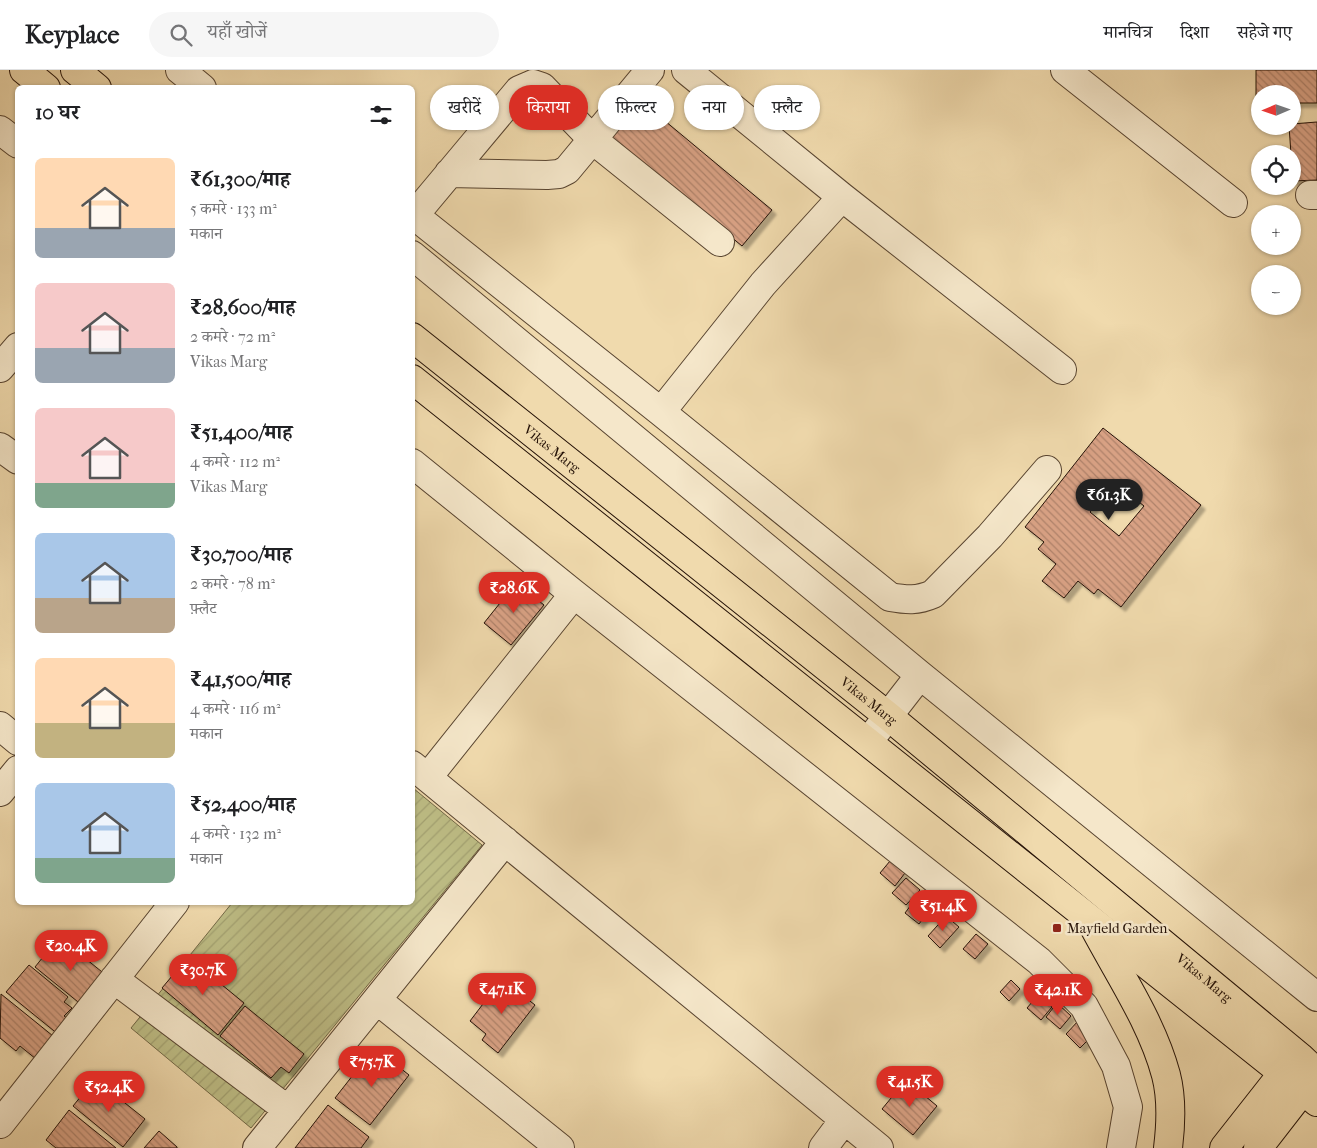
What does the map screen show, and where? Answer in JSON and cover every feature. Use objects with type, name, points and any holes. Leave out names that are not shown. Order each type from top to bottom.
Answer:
[{"type":"main road","points":[[24,70],[42,85]]},
{"type":"main road","points":[[75,70],[93,85]]},
{"type":"main road","name":"Vikas Marg","points":[[415,339],[888,716],[1306,1078]]},
{"type":"main road","name":"Vikas Marg","points":[[415,381],[1090,919],[1306,1078]]},
{"type":"main road","points":[[1090,919],[1149,1029],[1166,1076],[1171,1120],[1168,1148]]},
{"type":"main road","points":[[1224,1148],[1306,1078]]},
{"type":"main road","points":[[1258,1148],[1306,1078]]},
{"type":"street","points":[[180,70],[198,85]]},
{"type":"street","points":[[449,173],[547,175],[559,174],[567,170],[650,70]]},
{"type":"street","points":[[686,70],[842,197],[1062,370]]},
{"type":"street","points":[[1065,70],[1232,203]]},
{"type":"street","points":[[415,216],[519,90],[533,84],[542,87],[593,140],[720,242]]},
{"type":"street","points":[[0,130],[15,142]]},
{"type":"street","points":[[661,412],[763,284],[842,197]]},
{"type":"street","points":[[415,218],[661,412],[890,597],[906,600],[921,599],[933,594],[990,536],[1047,470]]},
{"type":"street","points":[[415,257],[920,675],[1317,997]]},
{"type":"street","points":[[0,368],[15,350]]},
{"type":"street","points":[[0,447],[15,458]]},
{"type":"street","points":[[415,465],[574,594],[1039,961],[1084,1006],[1116,1066],[1128,1107],[1121,1148]]},
{"type":"street","points":[[574,594],[420,771],[504,842],[879,1148]]},
{"type":"street","points":[[868,742],[920,675]]},
{"type":"street","points":[[0,726],[15,738]]},
{"type":"street","points":[[0,792],[15,774]]},
{"type":"street","points":[[257,1148],[504,842]]},
{"type":"street","points":[[0,1124],[173,905]]},
{"type":"street","points":[[114,979],[288,1110]]},
{"type":"street","points":[[377,1000],[560,1148]]},
{"type":"street","points":[[823,1148],[844,1120]]},
{"type":"green space","points":[[415,790],[482,845],[251,1128],[131,1028],[230,905],[415,905]]},
{"type":"building","points":[[1256,70],[1317,70],[1317,103],[1301,103],[1301,85],[1256,85]]},
{"type":"building","points":[[1317,122],[1317,180],[1301,181],[1301,145],[1290,145],[1290,135],[1301,135],[1301,123]]},
{"type":"building","points":[[674,128],[772,210],[742,246],[611,137],[617,130],[674,130]]},
{"type":"building","points":[[1103,428],[1201,505],[1121,607],[1098,589],[1094,594],[1078,581],[1064,598],[1042,581],[1056,564],[1038,549],[1044,542],[1025,527]],"holes":[[[1115,483],[1144,506],[1119,536],[1090,512]]]},
{"type":"building","points":[[516,583],[544,605],[511,645],[484,623]]},
{"type":"building","points":[[890,861],[905,873],[895,886],[880,873]]},
{"type":"building","points":[[906,878],[920,890],[906,905],[892,893]]},
{"type":"building","points":[[919,894],[934,904],[919,924],[905,913]]},
{"type":"building","points":[[946,916],[959,927],[940,948],[928,936]]},
{"type":"building","points":[[976,934],[988,944],[975,959],[963,949]]},
{"type":"building","points":[[59,937],[107,976],[83,1006],[35,967]]},
{"type":"building","points":[[188,957],[244,1003],[218,1035],[162,988]]},
{"type":"building","points":[[29,965],[68,997],[64,1002],[72,1008],[64,1016],[71,1021],[59,1035],[6,992]]},
{"type":"building","points":[[502,979],[535,1005],[498,1053],[482,1040],[486,1034],[470,1021]]},
{"type":"building","points":[[1011,980],[1020,989],[1009,1001],[1000,992]]},
{"type":"building","points":[[1,994],[58,1040],[36,1059],[20,1046],[16,1051],[0,1038]]},
{"type":"building","points":[[1038,995],[1052,1007],[1041,1020],[1027,1008]]},
{"type":"building","points":[[1057,1003],[1071,1016],[1060,1029],[1046,1017]]},
{"type":"building","points":[[245,1006],[304,1054],[289,1073],[281,1067],[271,1078],[220,1036]]},
{"type":"building","points":[[1079,1020],[1093,1035],[1080,1048],[1066,1034]]},
{"type":"building","points":[[381,1053],[409,1075],[370,1125],[335,1098],[364,1061],[371,1067]]},
{"type":"building","points":[[95,1079],[145,1119],[123,1147],[73,1106]]},
{"type":"building","points":[[906,1080],[937,1106],[913,1135],[882,1109]]},
{"type":"building","points":[[328,1105],[369,1137],[361,1148],[295,1148]]},
{"type":"building","points":[[69,1110],[116,1148],[56,1148],[46,1140]]},
{"type":"building","points":[[159,1131],[177,1147],[177,1148],[144,1148]]},
{"type":"place","name":"Mayfield Garden","points":[[1057,928]]}]
